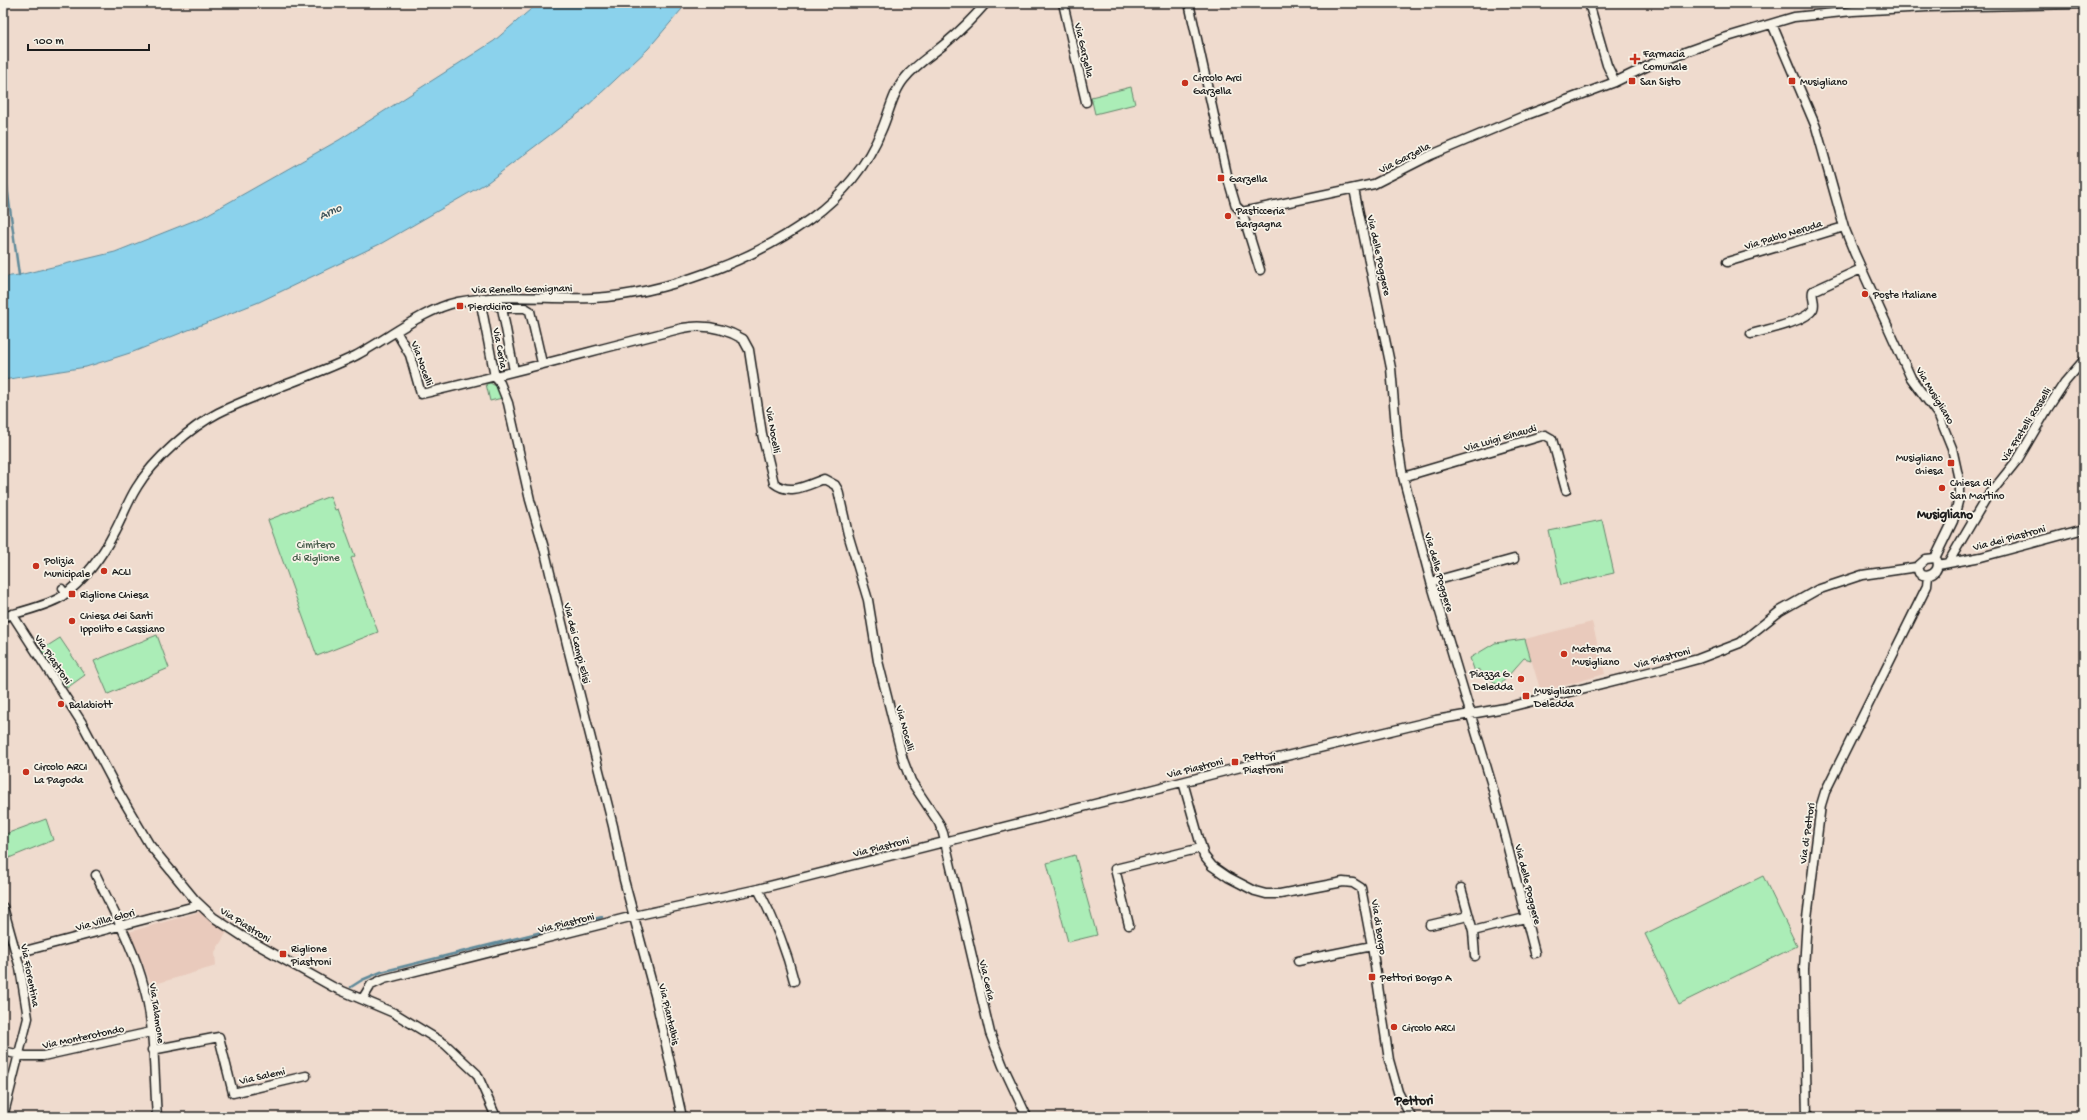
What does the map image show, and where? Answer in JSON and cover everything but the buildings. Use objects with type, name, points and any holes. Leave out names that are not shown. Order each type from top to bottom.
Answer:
[{"type":"street","name":"Via Renello Gemignani","points":[[3,617],[55,600],[85,575],[102,553],[141,480],[154,464],[194,430],[218,413],[353,357],[429,314],[452,303],[484,299],[591,298],[629,293],[689,279],[710,272],[743,258],[784,237],[834,200],[851,181],[871,151],[897,92],[906,78],[963,28],[986,3]]},
{"type":"street","name":"Via Garzella","points":[[1063,3],[1086,102]]},
{"type":"street","points":[[1188,3],[1228,180],[1236,206],[1242,212],[1260,270]]},
{"type":"street","points":[[1588,3],[1607,65],[1615,82]]},
{"type":"street","name":"Via Garzella","points":[[1242,212],[1354,190],[1374,184],[1431,155],[1524,116],[1615,82],[1659,62],[1724,38],[1794,17],[1853,11],[1927,7],[2084,4]]},
{"type":"street","name":"Via Musigliano","points":[[1772,24],[1814,120],[1844,227],[1861,269],[1911,378],[1938,416],[1952,448],[1959,480],[1959,498],[1953,522],[1937,562]]},
{"type":"street","name":"Via delle Poggere","points":[[1354,190],[1391,368],[1397,439],[1403,477],[1430,582],[1493,789],[1535,953]]},
{"type":"street","name":"Via Pablo Neruda","points":[[1727,262],[1844,227]]},
{"type":"street","points":[[1751,334],[1802,318],[1813,309],[1813,291],[1861,269]]},
{"type":"street","points":[[484,299],[502,308],[525,308],[530,311],[542,363]]},
{"type":"street","name":"Via Ceria","points":[[484,299],[495,377]]},
{"type":"street","points":[[502,308],[514,371]]},
{"type":"street","name":"Via Nocelli","points":[[397,333],[410,355],[421,394],[495,377],[542,363],[693,326],[715,327],[744,339],[749,350],[762,434],[774,483],[785,490],[794,489],[824,479],[835,485],[838,490],[848,534],[868,600],[878,661],[903,760],[911,781],[939,823],[946,842]]},
{"type":"street","name":"Via Fratelli Rosselli","points":[[1948,563],[1985,500],[2021,455],[2065,382],[2084,360]]},
{"type":"street","name":"Via dei Campi Elisi","points":[[495,377],[500,383],[508,403],[525,478],[544,548],[634,916]]},
{"type":"street","name":"Via Luigi Einaudi","points":[[1403,477],[1545,435],[1552,439],[1566,490]]},
{"type":"street","name":"Via dei Piastroni","points":[[1937,562],[1948,563],[1981,557],[2084,529]]},
{"type":"street","points":[[1430,582],[1514,559]]},
{"type":"street","points":[[1926,559],[1937,562],[1934,573],[1924,576],[1919,573],[1917,567],[1926,559]]},
{"type":"street","name":"Via Piastroni","points":[[12,614],[82,723],[117,789],[149,844],[199,905],[220,922],[242,936],[333,987],[363,998],[370,986],[379,980],[634,916],[758,889],[1183,782],[1471,713],[1505,708],[1704,656],[1740,643],[1785,607],[1817,590],[1862,575],[1917,567]]},
{"type":"street","name":"Via di Pettori","points":[[1807,1117],[1804,969],[1807,918],[1821,805],[1825,792],[1927,586],[1928,576]]},
{"type":"street","name":"Via di Borgo","points":[[1183,782],[1201,848],[1208,862],[1217,870],[1238,883],[1266,894],[1280,894],[1332,883],[1349,882],[1356,884],[1363,895],[1389,1060],[1398,1092],[1411,1117]]},
{"type":"street","name":"Via Ceria","points":[[946,842],[990,1033],[1003,1066],[1027,1117]]},
{"type":"street","points":[[1129,925],[1115,869],[1201,848]]},
{"type":"street","name":"Via Talamone","points":[[96,875],[144,985],[151,1032],[157,1117]]},
{"type":"street","points":[[1461,888],[1473,931],[1475,956]]},
{"type":"street","points":[[758,889],[770,912],[786,951],[794,981]]},
{"type":"street","name":"Via Villa Glori","points":[[17,953],[199,905]]},
{"type":"street","name":"Via Fiorentina","points":[[3,907],[17,953],[28,1018],[20,1055],[3,1117]]},
{"type":"street","name":"Via Piantalbis","points":[[634,916],[655,995],[682,1117]]},
{"type":"street","points":[[1430,925],[1468,916]]},
{"type":"street","points":[[1473,931],[1525,918]]},
{"type":"street","points":[[1298,961],[1372,946]]},
{"type":"street","points":[[363,998],[415,1025],[445,1044],[464,1059],[480,1079],[496,1117]]},
{"type":"street","name":"Via Monterotondo","points":[[3,1051],[20,1055],[43,1056],[151,1032]]},
{"type":"street","name":"Via Salemi","points":[[152,1050],[219,1037],[233,1093],[306,1076]]},
{"type":"shaded area","points":[[1592,622],[1605,674],[1541,692],[1525,639]]},
{"type":"shaded area","points":[[199,912],[227,932],[215,952],[216,966],[152,985],[129,932]]},
{"type":"green space","points":[[1131,87],[1135,104],[1095,114],[1091,97]]},
{"type":"green space","points":[[490,383],[498,387],[502,398],[490,401],[486,384]]},
{"type":"green space","name":"Cimitero di Riglione","points":[[330,496],[335,510],[338,509],[355,556],[351,558],[378,632],[317,656],[268,520]]},
{"type":"green space","points":[[1602,520],[1614,573],[1561,585],[1549,531]]},
{"type":"green space","points":[[157,635],[169,668],[108,694],[94,661]]},
{"type":"green space","points":[[60,638],[85,675],[67,688],[41,650]]},
{"type":"green space","points":[[1525,639],[1531,660],[1524,658],[1499,686],[1478,669],[1475,672],[1470,658],[1495,643]]},
{"type":"green space","points":[[46,819],[53,840],[9,858],[3,835]]},
{"type":"green space","points":[[1075,855],[1097,935],[1068,942],[1047,863]]},
{"type":"green space","points":[[1763,876],[1797,946],[1679,1004],[1645,934]]},
{"type":"water","name":"Arno","points":[[538,3],[687,3],[648,49],[583,110],[488,182],[382,243],[259,302],[133,352],[86,367],[3,380],[3,277],[19,275],[115,252],[203,217],[339,140],[494,41]]},
{"type":"waterway","points":[[3,157],[19,275]]},
{"type":"waterway","points":[[351,987],[362,980],[381,972],[602,917]]},
{"type":"place","name":"Farmacia Comunale","points":[[1635,59]]},
{"type":"place","name":"San Sisto","points":[[1632,81]]},
{"type":"place","name":"Musigliano","points":[[1792,81]]},
{"type":"place","name":"Circolo Arci Garzella","points":[[1185,83]]},
{"type":"place","name":"Garzella","points":[[1221,178]]},
{"type":"place","name":"Pasticceria Bargagna","points":[[1228,216]]},
{"type":"place","name":"Poste Italiane","points":[[1865,294]]},
{"type":"place","name":"Pierdicino","points":[[460,306]]},
{"type":"place","name":"Musigliano chiesa","points":[[1951,463]]},
{"type":"place","name":"Chiesa di San Martino","points":[[1942,488]]},
{"type":"place","name":"Polizia Municipale","points":[[36,566]]},
{"type":"place","name":"ACLI","points":[[104,571]]},
{"type":"place","name":"Riglione Chiesa","points":[[72,594]]},
{"type":"place","name":"Chiesa dei Santi Ippolito e Cassiano","points":[[72,621]]},
{"type":"place","name":"Materna Musigliano","points":[[1564,654]]},
{"type":"place","name":"Piazza G. Deledda","points":[[1521,679]]},
{"type":"place","name":"Musigliano Deledda","points":[[1526,696]]},
{"type":"place","name":"Balabiott","points":[[61,704]]},
{"type":"place","name":"Pettori Piastroni","points":[[1235,762]]},
{"type":"place","name":"Circolo ARCI La Pagoda","points":[[26,772]]},
{"type":"place","name":"Riglione Piastroni","points":[[283,954]]},
{"type":"place","name":"Pettori Borgo A","points":[[1372,977]]},
{"type":"place","name":"Circolo ARCI","points":[[1394,1027]]},
{"type":"district","name":"Musigliano","points":[[1945,513]]},
{"type":"district","name":"Pettori","points":[[1414,1099]]}]
